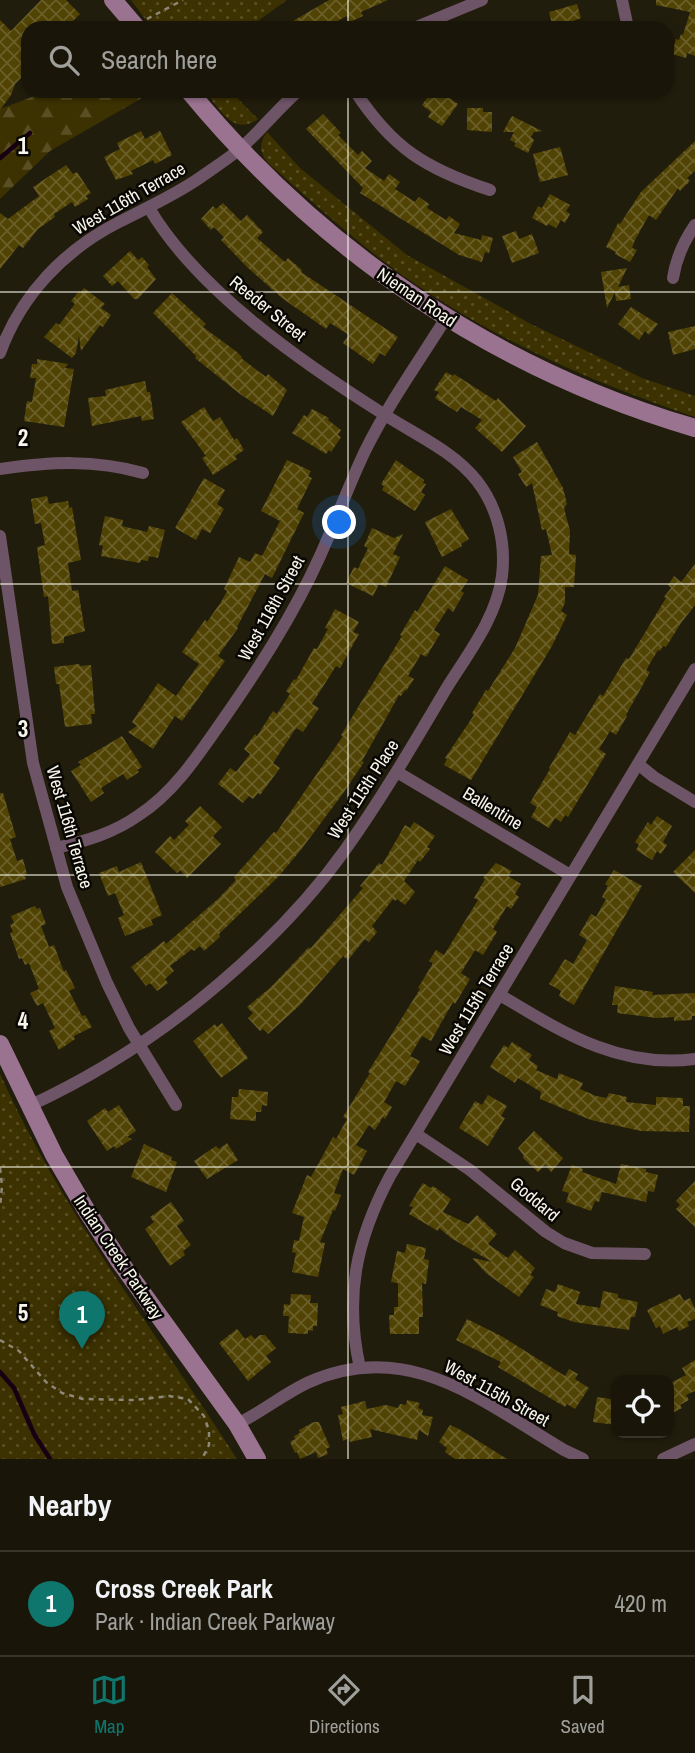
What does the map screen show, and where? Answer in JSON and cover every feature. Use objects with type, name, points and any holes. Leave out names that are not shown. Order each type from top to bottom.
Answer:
[{"type":"street","points":[[113,0],[131,21]]},
{"type":"street","points":[[431,21],[482,0]]},
{"type":"street","points":[[622,0],[626,21]]},
{"type":"street","name":"Nieman Road","points":[[195,98],[281,190],[344,246],[397,286],[446,318],[578,386],[695,428]]},
{"type":"street","name":"West 116th Terrace","points":[[0,353],[16,317],[36,288],[59,262],[87,241],[200,178],[240,149],[291,98]]},
{"type":"street","points":[[359,98],[391,138],[417,159],[452,177],[490,190]]},
{"type":"street","name":"Reeder Street","points":[[149,208],[177,248],[218,290],[257,324],[384,415]]},
{"type":"street","points":[[673,278],[675,263],[695,225]]},
{"type":"street","name":"West 116th Street","points":[[56,848],[96,837],[140,815],[163,796],[204,748],[256,673],[288,618],[320,557],[355,474],[384,415],[446,318]]},
{"type":"street","name":"West 115th Place","points":[[29,1106],[57,1093],[139,1044],[221,982],[267,940],[308,897],[344,852],[397,772],[490,616],[502,580],[503,555],[499,524],[490,502],[477,481],[448,454],[384,415]]},
{"type":"street","points":[[0,469],[42,463],[78,462],[121,467],[143,473]]},
{"type":"street","name":"West 116th Terrace","points":[[0,536],[33,763],[56,848],[79,920],[107,983],[139,1044],[176,1105]]},
{"type":"street","name":"West 115th Terrace","points":[[360,1368],[354,1343],[352,1308],[362,1241],[373,1207],[695,669]]},
{"type":"street","points":[[638,764],[654,778],[695,802]]},
{"type":"street","name":"Ballentine","points":[[397,772],[570,875]]},
{"type":"street","points":[[500,995],[589,1045],[621,1055],[654,1060],[695,1059]]},
{"type":"street","name":"Indian Creek Parkway","points":[[0,1044],[60,1166],[113,1251],[237,1424],[257,1459]]},
{"type":"street","name":"Goddard","points":[[416,1134],[470,1170],[545,1232],[564,1243],[600,1254],[645,1254]]},
{"type":"street","name":"West 115th Street","points":[[237,1424],[262,1412],[307,1383],[344,1370],[398,1368],[424,1373],[453,1384],[583,1459]]},
{"type":"street","points":[[663,1459],[695,1444]]},
{"type":"path","points":[[146,21],[183,0]]},
{"type":"path","points":[[0,1168],[0,1207]]},
{"type":"path","points":[[0,1340],[19,1350],[46,1382],[62,1393],[83,1399],[135,1400],[169,1396],[188,1399],[204,1416],[209,1431],[209,1445],[202,1459]]},
{"type":"green space","points":[[131,0],[287,0],[258,21],[147,21]]},
{"type":"green space","points":[[29,98],[142,98],[50,151],[0,199],[0,109]]},
{"type":"green space","points":[[210,98],[237,98],[258,119],[241,125],[222,113]]},
{"type":"green space","points":[[267,132],[300,168],[407,255],[531,324],[642,378],[695,396],[695,417],[613,387],[534,352],[496,333],[421,288],[356,239],[268,163],[261,148]]},
{"type":"green space","points":[[0,1074],[52,1175],[81,1223],[237,1459],[0,1459]]},
{"type":"building","points":[[41,0],[66,0],[80,14],[73,21],[21,21],[21,78],[0,110],[0,20],[11,31]]},
{"type":"building","points":[[329,0],[388,0],[361,12],[363,16],[352,21],[347,16],[337,21],[293,21]]},
{"type":"building","points":[[656,0],[695,0],[695,56],[687,53],[686,58],[674,55],[676,39],[679,40],[681,34],[683,35],[690,12],[656,5]]},
{"type":"building","points":[[577,4],[581,18],[573,21],[551,21],[549,12]]},
{"type":"building","points":[[427,98],[450,98],[458,104],[442,126],[428,117],[431,112],[422,105]]},
{"type":"building","points":[[467,108],[483,108],[483,112],[492,112],[492,132],[467,130]]},
{"type":"building","points":[[323,114],[341,133],[338,135],[358,155],[362,151],[372,161],[365,168],[384,181],[389,174],[400,182],[395,189],[415,202],[419,197],[429,204],[427,208],[446,220],[449,216],[460,224],[454,233],[481,240],[482,235],[493,238],[489,253],[485,252],[482,262],[459,255],[360,193],[363,188],[306,129]]},
{"type":"building","points":[[512,116],[542,131],[534,132],[531,137],[534,140],[528,153],[514,146],[516,143],[510,140],[514,132],[503,132]]},
{"type":"building","points":[[141,131],[145,139],[160,131],[172,155],[155,164],[153,160],[131,171],[133,174],[116,180],[104,157],[120,149],[117,143]]},
{"type":"building","points":[[695,141],[695,171],[687,178],[690,181],[680,191],[678,188],[656,220],[649,215],[635,240],[632,248],[637,250],[630,262],[615,254],[616,252],[606,247],[618,223],[620,224],[641,192]]},
{"type":"building","points":[[560,147],[568,175],[540,182],[533,154]]},
{"type":"building","points":[[66,165],[73,174],[77,172],[91,193],[86,196],[88,199],[75,207],[72,202],[54,214],[55,217],[38,229],[23,248],[19,245],[0,269],[0,213],[8,219],[39,196],[33,187]]},
{"type":"building","points":[[550,194],[570,205],[566,211],[570,214],[565,223],[561,220],[556,228],[532,218],[538,206],[542,208]]},
{"type":"building","points":[[223,203],[241,221],[247,215],[263,232],[257,238],[285,262],[288,258],[301,272],[398,337],[385,356],[380,353],[373,364],[343,343],[349,335],[330,323],[326,329],[282,298],[247,267],[221,240],[224,237],[214,227],[211,230],[201,219],[213,206],[216,209]]},
{"type":"building","points":[[516,231],[519,239],[532,234],[539,253],[512,263],[502,236]]},
{"type":"building","points":[[130,251],[138,260],[142,257],[156,279],[138,299],[134,299],[118,281],[112,286],[103,276]]},
{"type":"building","points":[[627,268],[618,287],[629,285],[631,299],[616,301],[615,292],[607,308],[601,272]]},
{"type":"building","points":[[84,288],[105,304],[101,308],[111,315],[81,351],[79,336],[76,353],[72,358],[44,337],[56,323],[59,325],[75,304],[71,301]]},
{"type":"building","points":[[172,293],[206,324],[203,327],[266,377],[268,374],[287,390],[273,416],[195,358],[153,313]]},
{"type":"building","points":[[631,307],[658,324],[649,335],[645,331],[639,340],[618,324]]},
{"type":"building","points":[[695,326],[695,349],[673,355],[668,332]]},
{"type":"building","points":[[37,359],[68,364],[65,368],[74,369],[64,427],[24,421],[27,401],[32,402],[36,378],[30,378],[32,364],[37,364]]},
{"type":"building","points":[[446,372],[453,376],[454,374],[496,401],[498,398],[526,426],[502,452],[475,428],[482,420],[461,407],[457,412],[435,398],[439,392],[434,390]]},
{"type":"building","points":[[145,381],[147,392],[150,392],[154,419],[142,421],[141,416],[92,426],[88,398],[106,396],[105,390]]},
{"type":"building","points":[[204,407],[213,421],[220,417],[234,440],[237,438],[244,450],[235,456],[237,459],[213,475],[202,458],[206,456],[181,422]]},
{"type":"building","points":[[312,409],[329,418],[328,420],[341,430],[338,435],[341,437],[331,452],[329,450],[326,454],[292,433],[304,415],[307,417]]},
{"type":"building","points":[[537,442],[563,488],[567,504],[564,508],[570,531],[569,554],[576,555],[574,587],[565,587],[565,603],[561,611],[567,615],[552,646],[471,780],[444,765],[447,759],[445,758],[515,648],[538,595],[541,556],[552,555],[546,529],[542,530],[532,483],[526,487],[518,474],[522,472],[513,457]]},
{"type":"building","points":[[287,460],[311,471],[308,476],[312,478],[297,509],[304,513],[272,578],[265,574],[238,628],[218,656],[225,661],[182,721],[175,716],[153,749],[128,732],[137,726],[132,722],[158,683],[176,696],[199,664],[182,652],[221,602],[239,557],[250,562],[255,553],[262,556],[280,521],[261,511]]},
{"type":"building","points":[[396,460],[426,484],[421,492],[425,495],[415,511],[382,490],[384,486],[381,484]]},
{"type":"building","points":[[204,478],[225,490],[217,504],[224,509],[210,533],[202,529],[196,540],[175,528]]},
{"type":"building","points":[[47,496],[49,504],[68,501],[69,508],[72,507],[81,560],[68,563],[72,591],[78,590],[85,631],[64,637],[64,643],[52,644],[48,596],[44,597],[37,547],[45,545],[41,523],[35,524],[31,499]]},
{"type":"building","points":[[451,509],[469,539],[442,557],[425,522]]},
{"type":"building","points":[[105,516],[123,520],[122,526],[147,532],[149,526],[165,530],[158,558],[149,556],[148,561],[141,560],[140,563],[101,556],[103,546],[99,545]]},
{"type":"building","points":[[372,528],[394,538],[403,534],[393,554],[400,557],[386,587],[379,584],[373,596],[346,583],[354,567],[358,569],[368,548],[364,546]]},
{"type":"building","points":[[695,564],[695,605],[666,647],[658,650],[646,670],[650,672],[627,716],[616,735],[610,731],[599,749],[606,754],[568,817],[565,815],[561,822],[555,818],[549,828],[531,817],[537,807],[530,803],[549,768],[570,732],[575,735],[600,694],[603,696],[626,658],[629,659],[666,598],[664,597],[671,588],[668,585],[674,576],[681,582]]},
{"type":"building","points":[[445,566],[468,580],[461,591],[464,593],[453,612],[448,608],[434,630],[440,634],[426,657],[421,654],[408,676],[414,679],[406,691],[399,695],[362,761],[364,762],[344,792],[278,877],[219,934],[220,937],[204,951],[200,946],[194,951],[192,949],[170,966],[174,971],[165,979],[168,983],[157,991],[150,983],[146,986],[131,967],[164,941],[166,944],[218,899],[236,880],[234,877],[274,832],[276,833],[343,736],[341,735],[415,610],[417,612]]},
{"type":"building","points":[[335,609],[359,622],[353,632],[359,634],[340,668],[336,666],[312,704],[319,708],[303,732],[296,728],[273,763],[280,768],[260,795],[258,793],[253,799],[249,796],[243,803],[218,784],[230,768],[236,772],[250,754],[244,749],[255,734],[257,736],[273,711],[277,714],[290,694],[286,691],[294,679],[296,680],[314,648],[317,649]]},
{"type":"building","points":[[91,665],[95,714],[91,714],[92,724],[65,727],[54,667]]},
{"type":"building","points":[[122,736],[142,767],[127,780],[123,774],[101,788],[104,793],[91,802],[71,771],[81,765],[78,762]]},
{"type":"building","points":[[0,793],[3,793],[16,837],[10,839],[17,861],[23,859],[27,874],[26,879],[0,887]]},
{"type":"building","points":[[200,806],[222,827],[213,836],[221,844],[187,878],[180,870],[177,873],[155,852],[170,836],[174,840],[189,825],[185,821]]},
{"type":"building","points":[[657,816],[672,826],[663,842],[667,845],[661,854],[657,851],[652,860],[636,850],[639,845],[635,842],[648,822],[651,825]]},
{"type":"building","points":[[414,822],[435,836],[427,847],[430,849],[420,862],[418,860],[404,881],[415,892],[405,905],[393,899],[372,926],[377,932],[369,942],[365,939],[348,960],[343,956],[299,1006],[268,1034],[263,1029],[260,1031],[248,1018],[253,1013],[247,1007],[271,987],[309,947],[310,949],[363,888],[360,886],[379,863],[382,865],[405,825],[410,828]]},
{"type":"building","points":[[695,850],[695,893],[673,872]]},
{"type":"building","points":[[141,862],[162,915],[151,920],[153,925],[125,936],[118,918],[124,915],[115,893],[108,896],[99,873],[117,866],[119,872]]},
{"type":"building","points":[[496,863],[512,871],[508,876],[521,884],[515,894],[519,897],[511,909],[507,906],[493,929],[497,932],[483,955],[475,950],[461,973],[470,979],[455,1004],[453,1002],[431,1041],[422,1036],[410,1056],[420,1061],[405,1086],[396,1081],[384,1102],[392,1107],[385,1119],[383,1117],[375,1130],[369,1125],[356,1145],[367,1151],[354,1175],[343,1169],[334,1193],[341,1195],[320,1242],[325,1243],[318,1277],[292,1272],[296,1253],[292,1252],[294,1240],[299,1241],[304,1217],[292,1213],[307,1175],[311,1177],[333,1137],[336,1139],[347,1119],[343,1117],[370,1073],[368,1072],[420,989],[418,988],[433,963],[429,961],[436,950],[444,955],[478,900],[474,898],[485,879],[483,878]]},
{"type":"building","points":[[614,870],[642,886],[574,1005],[559,996],[561,991],[549,984],[565,959],[573,964],[587,940],[579,935],[591,914],[596,917],[606,899],[602,897],[608,886],[605,884]]},
{"type":"building","points":[[35,906],[40,908],[46,924],[41,926],[49,947],[54,945],[64,972],[66,970],[75,988],[69,991],[82,1016],[85,1015],[92,1027],[74,1036],[75,1039],[59,1050],[49,1031],[55,1028],[43,1003],[37,1006],[30,993],[39,989],[29,963],[25,965],[22,958],[19,959],[10,933],[13,932],[10,925],[14,923],[11,916]]},
{"type":"building","points":[[615,986],[653,992],[652,995],[695,993],[695,1016],[692,1016],[692,1020],[674,1021],[674,1017],[657,1018],[617,1013],[618,1005],[612,1005]]},
{"type":"building","points":[[222,1023],[248,1058],[221,1078],[193,1041],[215,1024],[217,1027]]},
{"type":"building","points":[[512,1042],[532,1055],[529,1060],[538,1066],[536,1070],[557,1079],[559,1073],[583,1083],[580,1089],[596,1096],[607,1098],[609,1093],[627,1097],[626,1102],[656,1105],[656,1097],[683,1098],[683,1106],[690,1106],[689,1132],[641,1131],[591,1120],[540,1099],[541,1092],[518,1078],[515,1083],[490,1067],[504,1045],[508,1048]]},
{"type":"building","points":[[239,1089],[268,1092],[267,1106],[262,1105],[261,1112],[256,1112],[256,1121],[230,1119],[232,1097],[238,1097]]},
{"type":"building","points":[[488,1095],[507,1106],[501,1116],[505,1118],[488,1146],[459,1128],[475,1101],[482,1105]]},
{"type":"building","points":[[119,1105],[136,1131],[127,1137],[132,1139],[107,1151],[87,1121],[105,1108],[108,1112]]},
{"type":"building","points":[[534,1131],[563,1158],[551,1172],[545,1165],[538,1172],[523,1158],[518,1148]]},
{"type":"building","points":[[227,1143],[238,1160],[207,1179],[194,1161],[216,1146],[219,1149]]},
{"type":"building","points":[[144,1144],[177,1162],[166,1192],[131,1177]]},
{"type":"building","points":[[621,1164],[646,1169],[646,1172],[658,1175],[654,1192],[648,1191],[646,1202],[602,1192],[599,1202],[595,1201],[591,1211],[566,1202],[569,1193],[562,1191],[572,1165],[583,1169],[582,1172],[616,1184]]},
{"type":"building","points":[[695,1181],[695,1227],[676,1209],[680,1205],[676,1201]]},
{"type":"building","points":[[423,1183],[431,1188],[433,1186],[451,1199],[443,1212],[468,1224],[477,1215],[497,1234],[488,1244],[508,1258],[515,1250],[535,1268],[530,1275],[534,1277],[519,1297],[486,1273],[472,1258],[492,1262],[439,1228],[438,1231],[409,1214],[413,1207],[409,1206]]},
{"type":"building","points":[[171,1202],[184,1221],[177,1226],[191,1245],[183,1251],[185,1255],[170,1266],[145,1229],[154,1222],[150,1217]]},
{"type":"building","points":[[407,1244],[426,1248],[424,1259],[429,1260],[426,1284],[422,1283],[423,1317],[419,1317],[419,1334],[390,1334],[389,1315],[394,1315],[394,1307],[398,1307],[398,1283],[391,1282],[397,1251],[405,1253]]},
{"type":"building","points":[[558,1284],[580,1292],[576,1304],[600,1308],[603,1291],[618,1294],[618,1298],[638,1302],[629,1330],[574,1322],[557,1316],[558,1312],[540,1305],[546,1289],[555,1292]]},
{"type":"building","points":[[291,1294],[311,1295],[310,1303],[318,1303],[317,1326],[313,1326],[313,1331],[308,1330],[308,1334],[288,1333],[289,1316],[283,1316],[284,1304],[290,1305]]},
{"type":"building","points":[[680,1294],[684,1301],[690,1298],[695,1309],[695,1319],[687,1322],[689,1326],[679,1331],[677,1327],[663,1334],[660,1326],[656,1328],[647,1310]]},
{"type":"building","points":[[467,1319],[503,1337],[565,1376],[569,1369],[578,1374],[575,1379],[589,1388],[575,1409],[567,1404],[565,1407],[498,1367],[501,1362],[456,1340]]},
{"type":"building","points":[[237,1329],[245,1339],[251,1335],[255,1339],[265,1335],[276,1348],[266,1356],[271,1362],[248,1381],[219,1343]]},
{"type":"building","points":[[695,1360],[695,1391],[686,1395],[689,1400],[674,1412],[674,1381],[686,1375],[682,1368]]},
{"type":"building","points":[[597,1397],[611,1399],[611,1424],[593,1422]]},
{"type":"building","points":[[407,1400],[420,1403],[418,1408],[423,1410],[422,1415],[433,1417],[428,1436],[419,1430],[417,1440],[370,1429],[372,1437],[350,1442],[349,1438],[343,1441],[338,1415],[343,1414],[341,1407],[365,1401],[367,1409],[386,1405],[398,1408],[400,1404],[406,1405]]},
{"type":"building","points":[[319,1422],[330,1447],[326,1449],[328,1454],[318,1458],[316,1452],[300,1459],[290,1442],[300,1433],[299,1430]]},
{"type":"building","points":[[450,1425],[507,1459],[455,1459],[445,1452],[447,1448],[439,1442]]},
{"type":"waterway","points":[[0,158],[30,133]]},
{"type":"waterway","points":[[0,1372],[14,1388],[34,1434],[50,1459]]},
{"type":"place","name":"Cross Creek Park","points":[[82,1349]]}]
